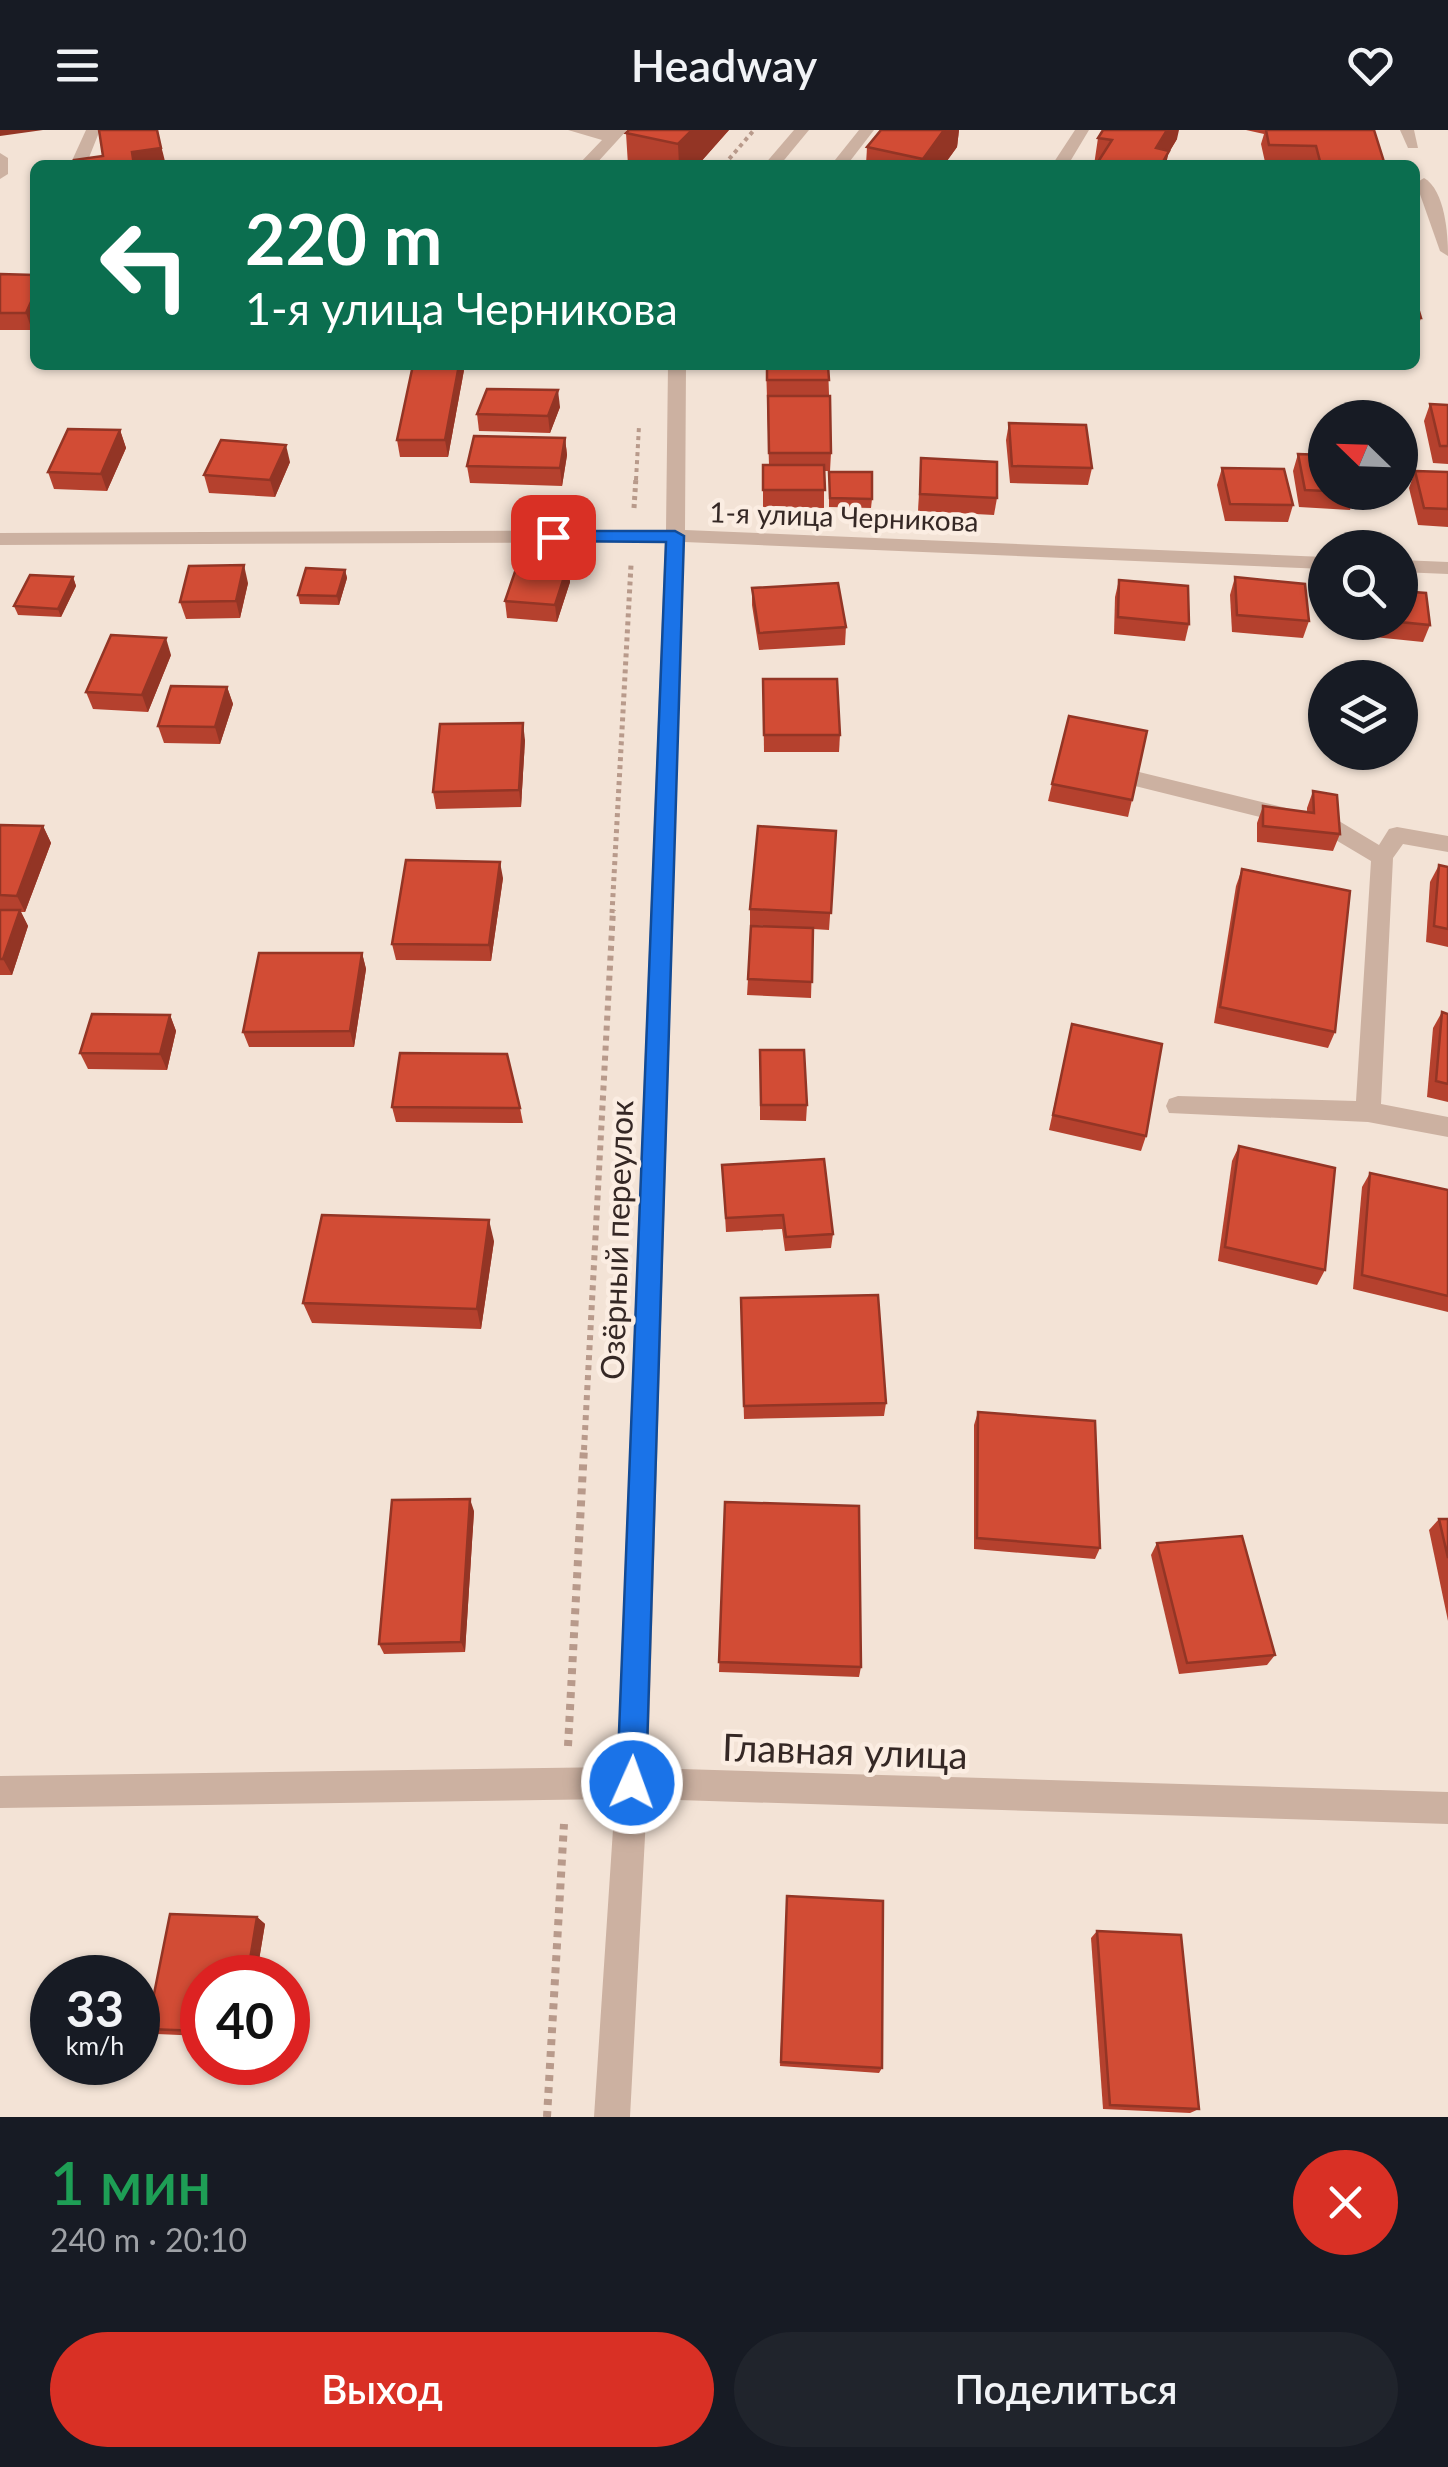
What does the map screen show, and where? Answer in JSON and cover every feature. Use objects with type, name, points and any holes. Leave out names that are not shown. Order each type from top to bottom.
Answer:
[{"type":"street","points":[[80,160],[93,130]]},
{"type":"street","points":[[575,130],[616,134]]},
{"type":"street","points":[[762,160],[788,130]]},
{"type":"street","points":[[776,160],[802,130]]},
{"type":"street","points":[[843,160],[867,130]]},
{"type":"street","points":[[1063,160],[1082,130]]},
{"type":"street","points":[[591,160],[616,134]]},
{"type":"street","points":[[0,158],[0,174]]},
{"type":"street","points":[[1424,183],[1448,251]]},
{"type":"street","name":"Озёрный переулок","points":[[612,2117],[632,1783],[675,536],[677,370]]},
{"type":"street","name":"1-я улица Черникова","points":[[0,539],[675,536],[1308,562]]},
{"type":"street","points":[[1418,567],[1448,568]]},
{"type":"street","points":[[1135,780],[1331,826],[1382,857]]},
{"type":"street","points":[[1368,1112],[1382,857],[1397,835],[1448,844]]},
{"type":"street","points":[[1178,1106],[1368,1112],[1448,1127]]},
{"type":"street","name":"Главная улица","points":[[0,1792],[632,1783],[1448,1808]]},
{"type":"path","points":[[728,160],[754,130]]},
{"type":"path","points":[[547,2117],[639,422]]},
{"type":"building","points":[[99,130],[157,130],[161,148],[132,152],[133,160],[74,160],[103,156]]},
{"type":"building","points":[[692,130],[678,144],[626,133]]},
{"type":"building","points":[[881,130],[944,130],[923,159],[867,147]]},
{"type":"building","points":[[1103,130],[1167,130],[1156,148],[1169,151],[1164,160],[1099,160],[1112,140],[1098,138]]},
{"type":"building","points":[[1266,130],[1374,130],[1383,160],[1320,160],[1316,146],[1269,145]]},
{"type":"building","points":[[0,274],[30,275],[30,304],[26,313],[0,313]]},
{"type":"building","points":[[412,370],[458,370],[445,440],[397,440]]},
{"type":"building","points":[[767,370],[828,370],[829,380],[767,380]]},
{"type":"building","points":[[487,389],[558,390],[548,416],[477,414]]},
{"type":"building","points":[[768,396],[830,396],[831,453],[769,453]]},
{"type":"building","points":[[1430,404],[1448,405],[1448,446],[1440,446]]},
{"type":"building","points":[[1009,423],[1086,425],[1092,468],[1012,466]]},
{"type":"building","points":[[68,429],[120,430],[101,474],[48,472]]},
{"type":"building","points":[[474,436],[565,438],[560,468],[467,466]]},
{"type":"building","points":[[221,440],[286,445],[270,480],[204,475]]},
{"type":"building","points":[[1298,454],[1308,454],[1308,490]]},
{"type":"building","points":[[921,458],[997,462],[997,498],[920,494]]},
{"type":"building","points":[[763,465],[824,465],[825,490],[763,490]]},
{"type":"building","points":[[1222,468],[1284,469],[1293,505],[1230,504]]},
{"type":"building","points":[[1418,471],[1448,472],[1448,509],[1424,508]]},
{"type":"building","points":[[829,472],[872,472],[872,499],[830,498]]},
{"type":"building","points":[[519,560],[568,565],[555,605],[505,601]]},
{"type":"building","points":[[244,565],[236,601],[180,602],[189,566]]},
{"type":"building","points":[[306,568],[345,570],[337,596],[298,595]]},
{"type":"building","points":[[30,575],[73,577],[58,609],[14,606]]},
{"type":"building","points":[[1235,577],[1305,584],[1308,621],[1237,615]]},
{"type":"building","points":[[1119,580],[1188,586],[1189,624],[1118,617]]},
{"type":"building","points":[[838,583],[846,627],[759,633],[752,588]]},
{"type":"building","points":[[1418,592],[1426,593],[1430,625],[1418,624]]},
{"type":"building","points":[[111,635],[166,638],[142,695],[86,692]]},
{"type":"building","points":[[763,679],[837,679],[840,735],[764,735]]},
{"type":"building","points":[[171,686],[227,687],[215,727],[158,726]]},
{"type":"building","points":[[1069,716],[1147,731],[1132,800],[1052,784]]},
{"type":"building","points":[[523,723],[519,790],[433,792],[440,724]]},
{"type":"building","points":[[1313,791],[1337,795],[1340,834],[1263,826],[1263,806],[1314,813]]},
{"type":"building","points":[[0,825],[43,826],[17,896],[0,895]]},
{"type":"building","points":[[758,826],[836,831],[831,913],[750,909]]},
{"type":"building","points":[[406,860],[500,862],[489,945],[392,944]]},
{"type":"building","points":[[1439,865],[1448,867],[1448,929],[1434,926]]},
{"type":"building","points":[[1242,869],[1350,891],[1335,1032],[1220,1007]]},
{"type":"building","points":[[0,910],[20,910],[3,959],[0,959]]},
{"type":"building","points":[[751,926],[813,928],[812,982],[748,979]]},
{"type":"building","points":[[259,953],[362,953],[350,1031],[243,1032]]},
{"type":"building","points":[[1442,1012],[1448,1014],[1448,1084],[1436,1081]]},
{"type":"building","points":[[92,1014],[170,1015],[160,1054],[80,1053]]},
{"type":"building","points":[[1072,1024],[1162,1044],[1146,1136],[1053,1115]]},
{"type":"building","points":[[760,1050],[804,1050],[807,1105],[761,1105]]},
{"type":"building","points":[[400,1053],[507,1054],[520,1108],[392,1107]]},
{"type":"building","points":[[1239,1146],[1335,1168],[1325,1270],[1225,1247]]},
{"type":"building","points":[[824,1159],[833,1234],[786,1237],[783,1215],[726,1218],[722,1165]]},
{"type":"building","points":[[1370,1173],[1448,1190],[1448,1296],[1362,1275]]},
{"type":"building","points":[[322,1215],[489,1220],[477,1309],[303,1303]]},
{"type":"building","points":[[878,1295],[886,1403],[744,1406],[741,1298]]},
{"type":"building","points":[[978,1412],[1095,1421],[1100,1548],[977,1538]]},
{"type":"building","points":[[470,1499],[461,1642],[379,1644],[392,1500]]},
{"type":"building","points":[[725,1502],[859,1506],[861,1667],[719,1662]]},
{"type":"building","points":[[1439,1519],[1448,1519],[1448,1558]]},
{"type":"building","points":[[1242,1536],[1275,1655],[1187,1663],[1157,1543]]},
{"type":"building","points":[[787,1896],[883,1901],[882,2068],[781,2062]]},
{"type":"building","points":[[170,1914],[257,1917],[251,1955],[180,1955],[180,2030],[160,2029],[160,1964]]},
{"type":"building","points":[[1097,1931],[1181,1935],[1199,2109],[1110,2105]]},
{"type":"route","points":[[553,537],[675,536],[632,1783]]}]
